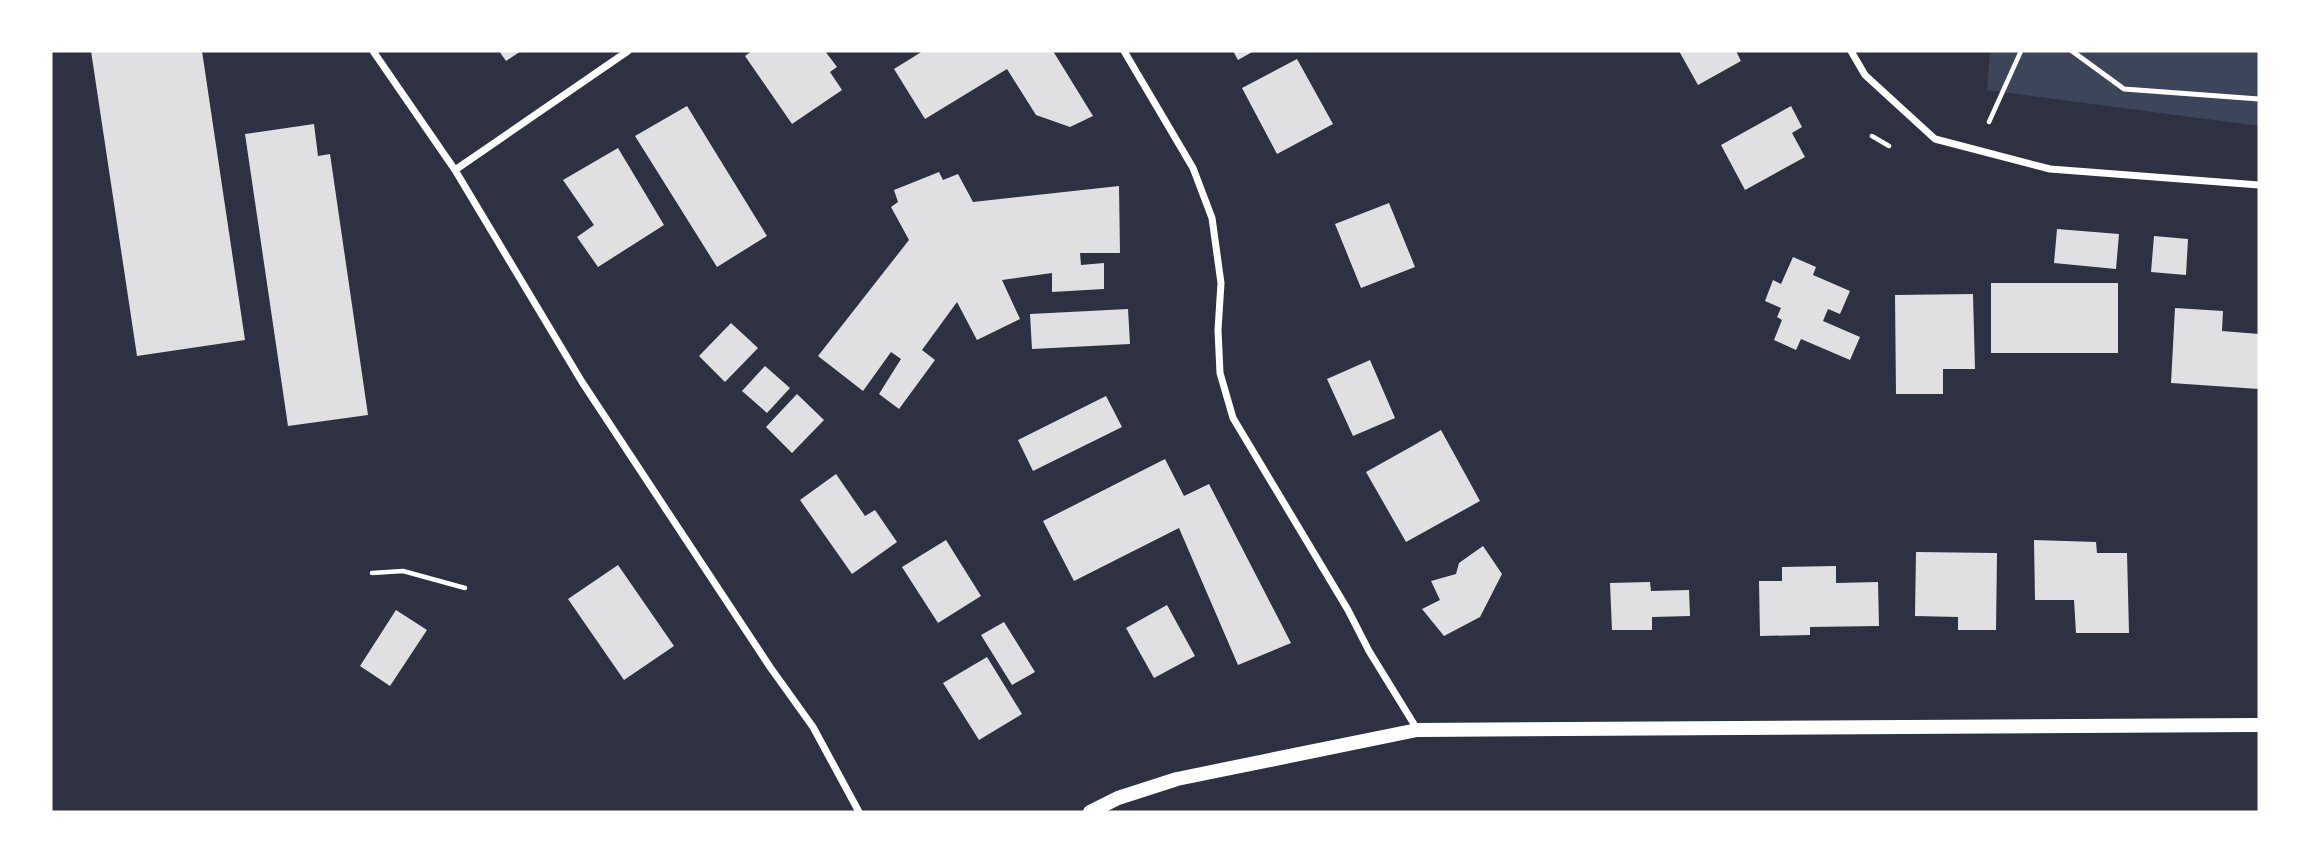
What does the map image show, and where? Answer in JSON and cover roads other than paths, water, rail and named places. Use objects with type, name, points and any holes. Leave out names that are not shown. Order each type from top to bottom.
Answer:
[{"type":"main road","points":[[1090,812],[1118,798],[1177,779],[1417,730],[2259,725]]},
{"type":"street","points":[[373,51],[455,170],[582,382],[770,667],[813,727],[859,812]]},
{"type":"street","points":[[455,170],[628,51]]},
{"type":"street","points":[[1124,51],[1194,168],[1212,218],[1221,283],[1218,330],[1220,373],[1233,418],[1417,730]]},
{"type":"street","points":[[1851,51],[1866,75],[1935,139],[2050,169],[2259,185]]},
{"type":"lane","points":[[2072,51],[2124,89],[2259,99]]}]
